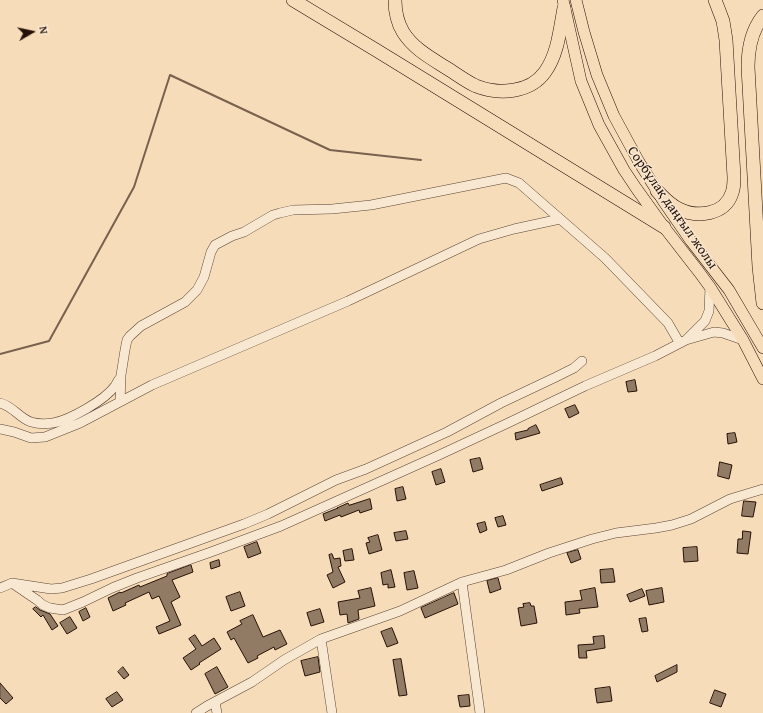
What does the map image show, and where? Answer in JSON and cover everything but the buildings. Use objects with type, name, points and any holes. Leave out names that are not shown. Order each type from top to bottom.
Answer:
[{"type":"highway","points":[[293,0],[664,227]]},
{"type":"highway","points":[[395,0],[395,11],[398,22],[409,40],[424,54],[469,82],[486,89],[503,92],[522,89],[538,79],[545,72],[551,62],[556,48],[563,4]]},
{"type":"highway","points":[[657,191],[666,200],[679,209],[694,214],[704,214],[719,209],[724,206],[732,194],[734,177],[726,40],[723,21],[715,0]]},
{"type":"highway","points":[[763,16],[751,37],[748,52],[748,67],[759,267],[763,303]]},
{"type":"main road","name":"Сорбұлақ даңғыл жолы","points":[[576,0],[597,75],[611,109],[638,162],[685,233],[729,290],[763,348]]},
{"type":"main road","name":"Сорбұлақ даңғыл жолы","points":[[563,4],[581,81],[599,125],[624,170],[664,227],[710,287],[743,340],[763,379]]},
{"type":"main road","points":[[674,240],[675,232],[681,231],[685,233]]},
{"type":"street","points":[[120,402],[127,340],[141,326],[185,302],[197,290],[204,277],[211,252],[215,245],[232,236],[244,232],[273,215],[280,213],[294,210],[332,209],[371,205],[506,178],[519,183],[605,258],[668,323],[683,341]]},
{"type":"street","points":[[0,429],[31,438],[45,437],[80,423],[152,385],[348,301],[478,239],[560,219]]},
{"type":"street","points":[[683,341],[706,321],[709,311],[710,287]]},
{"type":"street","points":[[12,583],[43,605],[50,608],[63,610],[137,578],[281,526],[508,423],[585,386],[654,356],[683,341],[714,332],[723,333],[743,340]]},
{"type":"street","points":[[0,588],[12,583],[51,589],[62,588],[244,524],[268,514],[336,480],[366,469],[447,432],[501,403],[574,368],[582,361]]},
{"type":"street","points":[[0,403],[5,404],[14,410],[21,418],[30,422],[41,424],[53,423],[79,414],[105,396],[115,386],[122,375]]},
{"type":"street","points":[[196,713],[252,682],[284,660],[321,640],[400,611],[462,582],[506,570],[592,539],[616,533],[672,525],[691,519],[730,499],[763,489]]},
{"type":"street","points":[[462,582],[480,713]]},
{"type":"street","points":[[321,640],[332,713]]},
{"type":"street","points":[[215,702],[216,713]]},
{"type":"waterway","points":[[0,354],[49,341],[134,187],[170,75],[330,150],[421,160]]}]
